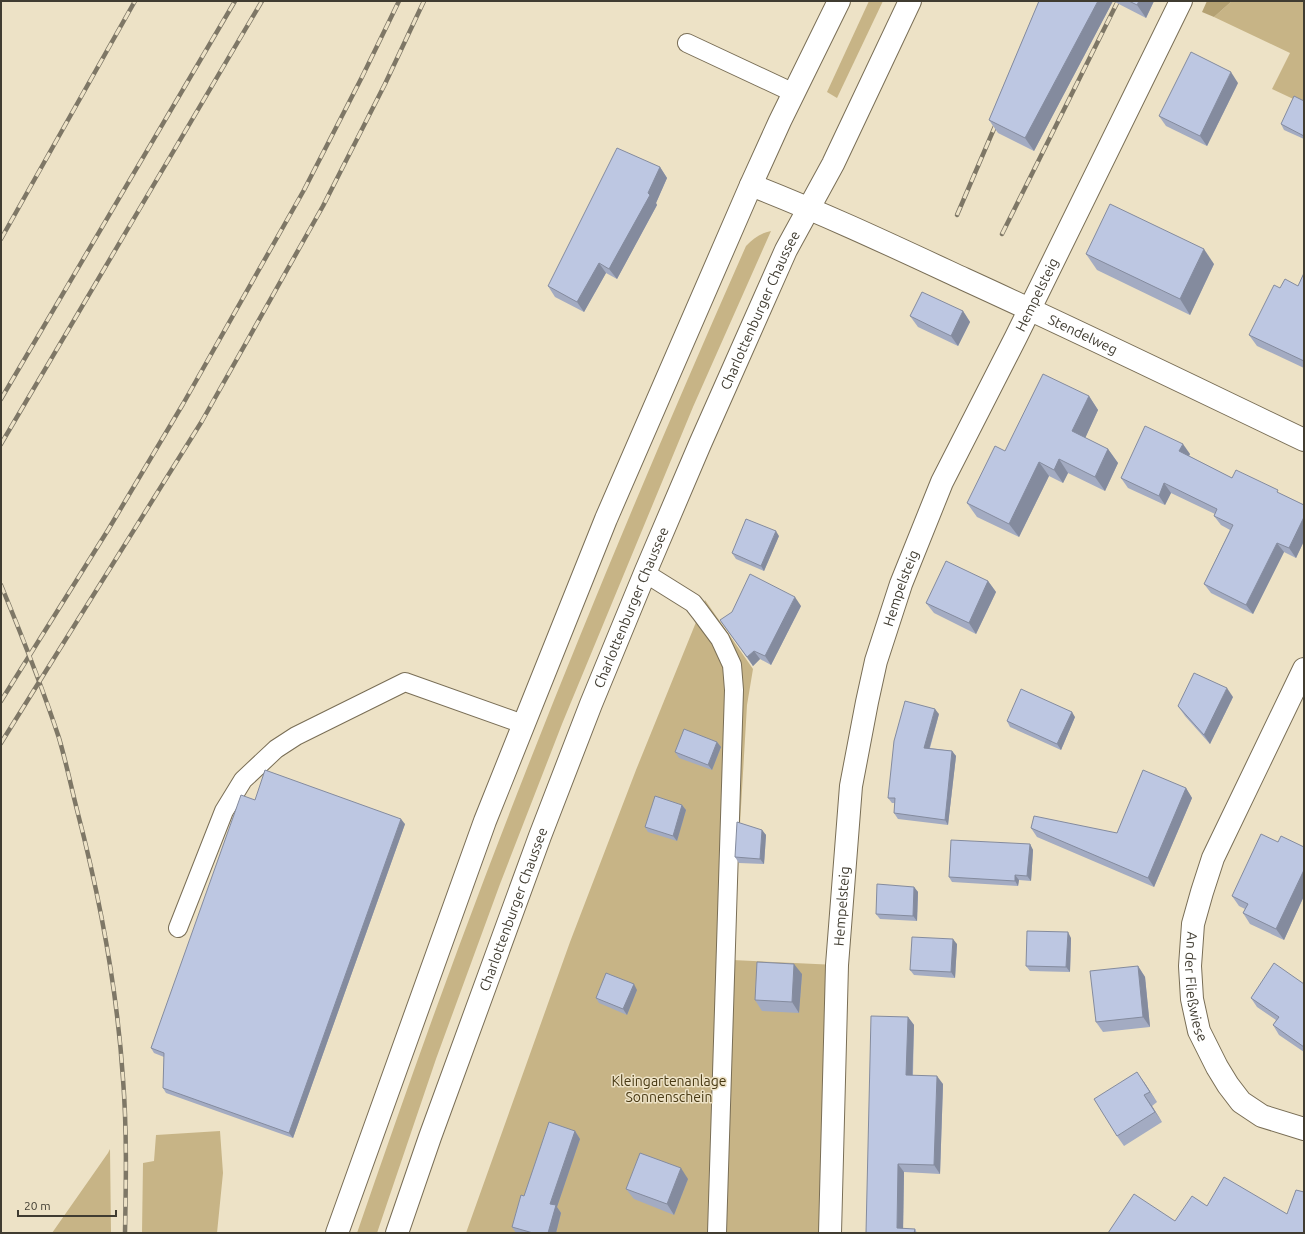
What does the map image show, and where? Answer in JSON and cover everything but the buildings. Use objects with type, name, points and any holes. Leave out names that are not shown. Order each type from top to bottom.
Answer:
[{"type":"main road","points":[[337,1233],[485,821],[606,518],[751,185],[780,121],[839,1]]},
{"type":"main road","name":"Charlottenburger Chaussee","points":[[397,1233],[451,1079],[540,836],[594,697],[645,574],[700,444],[786,250],[833,164],[910,1]]},
{"type":"main road","name":"Hempelsteig","points":[[830,1233],[837,965],[851,786],[876,661],[920,536],[942,482],[1181,1]]},
{"type":"main road","name":"Stendelweg","points":[[751,185],[809,208],[1029,309],[1304,440]]},
{"type":"main road","name":"An der Fließwiese","points":[[1304,669],[1213,858],[1193,924],[1190,966],[1192,999],[1200,1031],[1228,1086],[1241,1102],[1262,1116],[1304,1130]]},
{"type":"lane","points":[[687,43],[794,93]]},
{"type":"lane","points":[[645,574],[693,603],[720,639],[732,665],[734,698],[717,1233]]},
{"type":"lane","points":[[178,928],[224,811],[243,780],[276,748],[296,736],[405,682],[523,724]]},
{"type":"green space","points":[[869,1],[883,1],[837,98],[827,92]]},
{"type":"green space","points":[[1232,1],[1304,1],[1304,104],[1272,89],[1290,53],[1214,17]]},
{"type":"green space","points":[[771,231],[693,407],[562,724],[500,884],[436,1059],[377,1233],[357,1233],[468,921],[547,718],[611,560],[746,246],[763,233]]},
{"type":"green space","name":"Kleingartenanlage Sonnenschein","points":[[705,600],[753,669],[747,705],[732,960],[837,965],[830,1233],[466,1233],[570,942],[636,770]]},
{"type":"green space","points":[[220,1131],[223,1173],[217,1233],[142,1233],[143,1163],[154,1161],[156,1135]]},
{"type":"green space","points":[[110,1149],[111,1233],[52,1233],[108,1153]]},
{"type":"shaded area","points":[[1207,1],[1232,1],[1214,17],[1202,12]]},
{"type":"railway","points":[[1,239],[135,1]]},
{"type":"railway","points":[[1,399],[235,1]]},
{"type":"railway","points":[[1,444],[262,1]]},
{"type":"railway","points":[[1,701],[108,530],[183,404],[304,190],[399,1]]},
{"type":"railway","points":[[1,743],[202,421],[323,206],[385,84],[424,1]]},
{"type":"railway","points":[[1002,234],[1118,1]]},
{"type":"railway","points":[[957,215],[999,117]]},
{"type":"railway","points":[[1,585],[32,661],[59,738],[100,910],[117,1011],[123,1079],[126,1137],[125,1233]]}]
